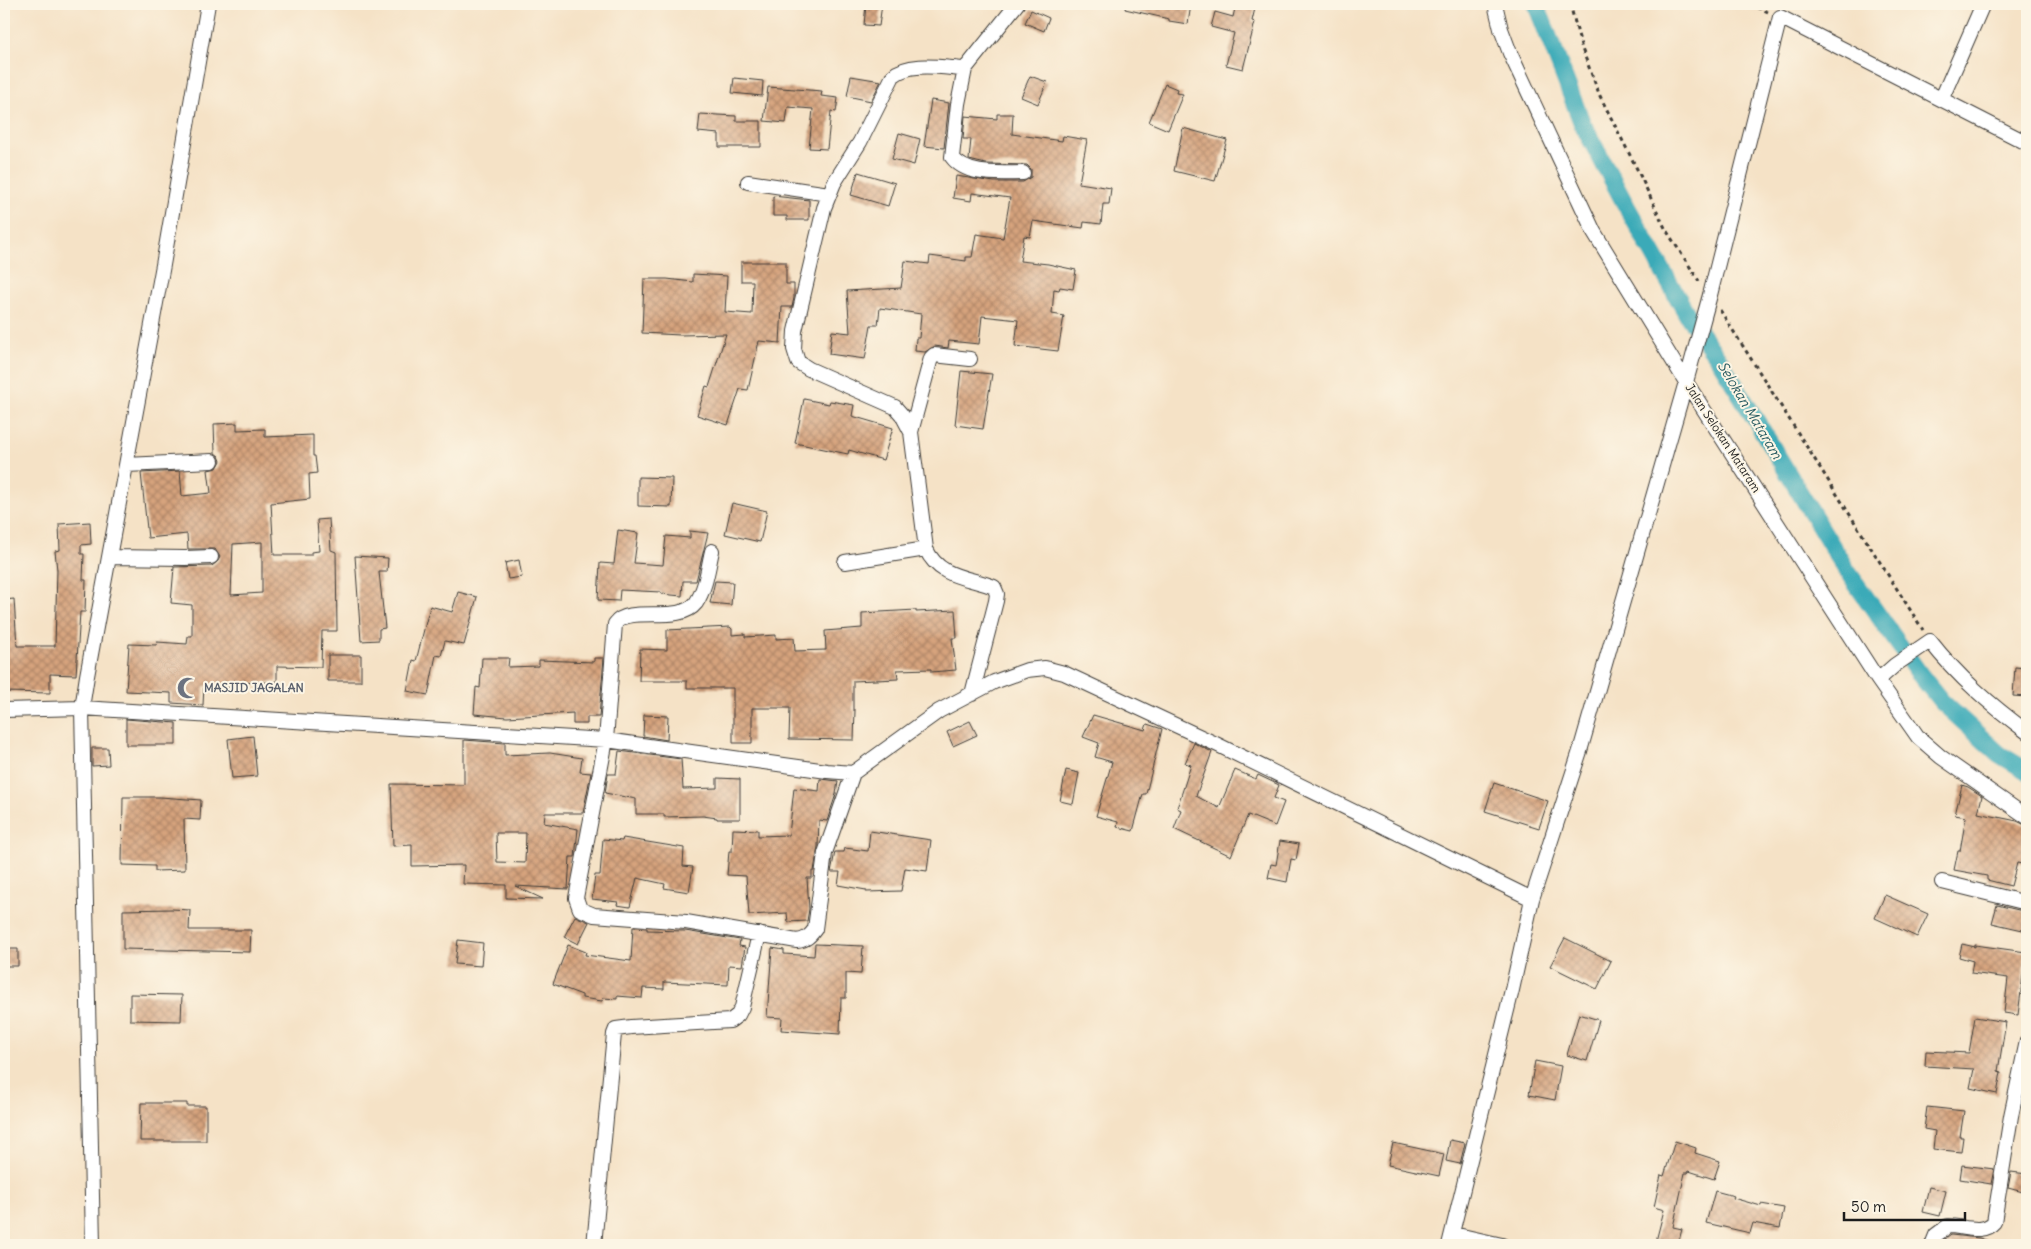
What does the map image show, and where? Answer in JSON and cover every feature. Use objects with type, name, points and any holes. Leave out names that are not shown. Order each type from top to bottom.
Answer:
[{"type":"street","points":[[93,1245],[82,708],[163,265],[208,4]]},
{"type":"street","points":[[1017,4],[965,70],[958,104],[952,157],[962,167],[986,173],[1023,173]]},
{"type":"street","name":"Jalan Selokan Mataram","points":[[1496,4],[1501,29],[1510,53],[1594,232],[1686,382],[1878,680],[1918,737],[1941,757],[2027,817]]},
{"type":"street","points":[[1942,98],[1983,4]]},
{"type":"street","points":[[1502,1245],[1451,1240],[1512,990],[1532,899],[1580,751],[1686,382],[1709,299],[1780,17],[2027,143]]},
{"type":"street","points":[[965,70],[911,67],[900,70],[893,76],[860,142],[829,194],[795,331],[794,349],[798,362],[809,369],[895,407],[902,415],[911,432],[926,549],[931,560],[937,566],[952,574],[994,587],[997,594],[972,694]]},
{"type":"street","points":[[748,182],[829,194]]},
{"type":"street","points":[[911,432],[934,355],[970,359]]},
{"type":"street","points":[[126,464],[212,461]]},
{"type":"street","points":[[845,562],[926,549]]},
{"type":"street","points":[[712,551],[704,588],[695,604],[678,612],[627,616],[618,620],[615,624],[606,740],[576,898],[580,909],[594,915],[686,922],[797,941],[810,936],[815,929],[825,852],[853,773],[939,710],[994,682],[1027,670],[1044,668],[1064,673],[1218,745],[1532,899]]},
{"type":"street","points":[[109,557],[211,557]]},
{"type":"street","points":[[1878,680],[1895,665],[1927,643],[1986,701],[2027,732]]},
{"type":"street","points":[[4,710],[82,708],[606,740],[818,770],[853,773]]},
{"type":"street","points":[[1942,882],[2027,903]]},
{"type":"street","points":[[594,1245],[614,1034],[616,1030],[631,1027],[730,1022],[738,1015],[742,1007],[759,934]]},
{"type":"street","points":[[1932,1245],[1936,1235],[1948,1226],[1982,1229],[1990,1227],[1994,1222],[2027,1041]]},
{"type":"path","points":[[1570,4],[1582,49],[1600,96],[1666,230],[1797,434],[1927,643]]},
{"type":"building","points":[[866,4],[882,4],[879,26],[864,25]]},
{"type":"building","points":[[1126,4],[1191,4],[1188,24],[1125,9]]},
{"type":"building","points":[[1236,4],[1256,4],[1252,21],[1255,22],[1243,69],[1226,65],[1234,33],[1211,27],[1215,12],[1233,17]]},
{"type":"building","points":[[1031,10],[1049,18],[1044,31],[1025,23]]},
{"type":"building","points":[[851,76],[881,81],[871,101],[847,96]]},
{"type":"building","points":[[1030,76],[1047,82],[1038,104],[1021,97]]},
{"type":"building","points":[[734,78],[763,81],[762,96],[732,93]]},
{"type":"building","points":[[1165,84],[1177,89],[1176,93],[1183,94],[1168,130],[1149,122]]},
{"type":"building","points":[[768,87],[822,91],[821,96],[838,98],[836,112],[831,111],[827,149],[809,148],[813,109],[788,107],[786,123],[764,121]]},
{"type":"building","points":[[931,100],[949,103],[944,148],[924,146]]},
{"type":"building","points":[[700,114],[736,116],[736,121],[761,121],[761,147],[719,147],[719,134],[698,132]]},
{"type":"building","points":[[997,114],[1013,114],[1012,134],[1062,141],[1063,136],[1087,140],[1079,183],[1111,188],[1109,204],[1103,204],[1101,224],[1084,222],[1083,228],[1033,221],[1030,237],[1024,236],[1020,261],[1076,270],[1073,289],[1060,287],[1059,290],[1054,289],[1052,314],[1064,316],[1058,351],[1015,346],[1018,320],[982,316],[979,344],[949,341],[948,348],[935,346],[925,352],[915,351],[916,338],[919,338],[921,314],[880,308],[878,325],[871,325],[865,359],[829,354],[832,331],[850,333],[847,291],[901,288],[905,261],[929,264],[930,256],[966,261],[966,257],[972,257],[976,234],[1003,238],[1010,198],[972,193],[971,201],[953,198],[956,176],[994,182],[1023,182],[1031,177],[1031,169],[1027,165],[986,164],[969,160],[971,139],[963,139],[965,116],[997,119]]},
{"type":"building","points":[[1183,128],[1227,140],[1215,181],[1174,171]]},
{"type":"building","points":[[899,133],[920,139],[914,165],[892,159]]},
{"type":"building","points":[[858,172],[895,183],[888,206],[851,195]]},
{"type":"building","points":[[773,196],[809,200],[809,220],[787,220],[787,216],[773,216]]},
{"type":"building","points":[[741,262],[786,262],[786,284],[794,284],[794,298],[792,307],[782,307],[780,343],[759,341],[748,390],[740,389],[728,425],[697,415],[706,386],[709,387],[726,334],[680,335],[642,333],[644,279],[693,282],[693,274],[727,276],[725,312],[752,314],[753,281],[741,281]]},
{"type":"building","points":[[961,371],[992,374],[983,429],[955,425]]},
{"type":"building","points":[[804,399],[829,404],[830,401],[854,405],[852,416],[893,428],[883,460],[849,450],[848,454],[795,443]]},
{"type":"building","points":[[237,423],[237,430],[265,429],[265,437],[313,435],[313,456],[315,456],[317,473],[309,474],[310,499],[271,503],[274,555],[311,555],[311,552],[319,551],[317,520],[329,519],[331,550],[336,552],[337,631],[322,631],[321,667],[277,666],[277,682],[230,683],[230,688],[204,686],[203,705],[171,703],[171,693],[126,691],[129,644],[156,645],[157,642],[187,644],[188,636],[192,636],[192,605],[171,603],[174,567],[212,566],[220,557],[215,549],[188,549],[187,534],[148,538],[141,473],[180,471],[182,496],[211,493],[208,470],[217,468],[221,461],[215,453],[214,424]],"holes":[[[262,542],[262,593],[231,595],[233,544]]]},
{"type":"building","points":[[638,477],[672,478],[671,507],[638,506]]},
{"type":"building","points":[[732,503],[767,511],[760,542],[725,534]]},
{"type":"building","points":[[90,522],[91,544],[81,545],[81,554],[84,554],[83,580],[86,580],[85,612],[80,612],[76,675],[50,674],[50,693],[4,692],[4,600],[14,599],[17,646],[55,646],[57,570],[55,551],[60,550],[59,524]]},
{"type":"building","points":[[618,530],[638,533],[634,563],[663,565],[666,536],[690,538],[690,531],[708,533],[696,581],[683,581],[682,596],[661,594],[661,592],[620,590],[619,601],[598,600],[600,563],[614,564]]},
{"type":"building","points":[[355,556],[388,558],[387,572],[379,572],[385,628],[379,629],[379,640],[361,641]]},
{"type":"building","points":[[519,560],[522,577],[508,579],[505,563]]},
{"type":"building","points":[[715,581],[733,582],[731,605],[710,603]]},
{"type":"building","points":[[458,592],[477,597],[464,645],[445,641],[441,656],[436,655],[428,695],[407,691],[413,660],[416,661],[430,606],[452,612]]},
{"type":"building","points":[[916,610],[916,612],[955,610],[957,638],[952,638],[956,670],[931,672],[931,669],[897,670],[898,679],[853,681],[853,710],[855,710],[854,740],[789,739],[790,708],[752,708],[752,743],[733,743],[733,688],[687,688],[687,681],[639,681],[640,649],[667,650],[667,630],[730,627],[732,635],[745,634],[745,637],[776,635],[776,639],[794,638],[795,651],[826,650],[825,631],[862,628],[862,613]]},
{"type":"building","points":[[328,655],[361,655],[361,681],[328,681]]},
{"type":"building","points":[[482,658],[509,658],[508,667],[539,666],[539,660],[594,662],[594,658],[604,658],[599,717],[587,717],[587,724],[573,724],[573,713],[507,717],[474,714],[476,687],[480,688]]},
{"type":"building","points":[[2015,667],[2027,668],[2027,697],[2013,696]]},
{"type":"building","points":[[644,715],[668,716],[667,740],[643,736]]},
{"type":"building","points":[[1093,715],[1145,730],[1147,724],[1162,729],[1146,794],[1143,794],[1133,831],[1117,827],[1118,822],[1096,816],[1112,762],[1095,757],[1099,743],[1083,737]]},
{"type":"building","points":[[126,719],[176,723],[176,745],[126,745]]},
{"type":"building","points":[[970,721],[977,735],[953,746],[947,732]]},
{"type":"building","points":[[253,736],[257,776],[232,778],[228,739]]},
{"type":"building","points":[[464,740],[505,743],[505,755],[550,753],[582,758],[580,772],[591,773],[583,813],[545,813],[544,823],[578,829],[575,857],[570,857],[568,889],[515,886],[543,899],[506,898],[506,885],[463,884],[464,865],[412,866],[412,845],[393,846],[391,784],[464,785]],"holes":[[[496,833],[526,833],[525,863],[497,862]]]},
{"type":"building","points":[[1194,743],[1212,752],[1196,796],[1219,808],[1235,770],[1256,779],[1258,775],[1279,785],[1274,798],[1284,802],[1275,826],[1248,815],[1231,856],[1174,829],[1181,810],[1177,808],[1191,765],[1185,763]]},
{"type":"building","points":[[92,748],[108,748],[109,765],[92,766]]},
{"type":"building","points":[[619,751],[681,759],[683,789],[717,788],[717,778],[740,779],[740,819],[717,819],[703,816],[664,817],[664,814],[636,814],[636,799],[605,793],[608,774],[616,774]]},
{"type":"building","points":[[1066,770],[1079,773],[1073,804],[1060,801]]},
{"type":"building","points":[[820,779],[838,781],[836,794],[827,821],[819,820],[818,847],[814,871],[812,871],[812,878],[807,878],[809,909],[807,921],[788,922],[787,913],[749,915],[746,876],[727,875],[729,851],[732,851],[733,829],[758,830],[758,836],[789,835],[794,788],[819,791]]},
{"type":"building","points":[[1494,783],[1548,801],[1539,828],[1485,811]]},
{"type":"building","points":[[1962,785],[1982,796],[1978,813],[2017,821],[2027,826],[2027,865],[2017,863],[2011,886],[1987,880],[1987,876],[1954,870],[1958,851],[1960,851],[1966,817],[1955,815]]},
{"type":"building","points":[[123,797],[201,800],[200,820],[184,819],[185,870],[155,871],[155,866],[122,865]]},
{"type":"building","points":[[870,831],[931,840],[927,871],[905,868],[901,891],[866,892],[866,890],[838,885],[840,872],[831,872],[835,852],[844,852],[845,848],[868,851]]},
{"type":"building","points":[[623,838],[684,848],[683,866],[693,867],[689,892],[664,888],[665,884],[637,878],[630,907],[617,905],[618,902],[592,899],[595,875],[600,875],[603,839],[622,841]]},
{"type":"building","points":[[1280,841],[1299,844],[1296,860],[1291,859],[1287,882],[1268,878],[1271,864],[1276,865]]},
{"type":"building","points":[[1885,895],[1928,914],[1917,937],[1875,918]]},
{"type":"building","points":[[1997,905],[2027,912],[2027,931],[1992,923]]},
{"type":"building","points":[[123,910],[190,910],[189,930],[251,930],[250,952],[123,949]]},
{"type":"building","points":[[575,916],[589,922],[578,944],[564,937]]},
{"type":"building","points":[[633,927],[647,928],[647,930],[685,931],[740,940],[739,946],[745,947],[742,966],[729,965],[728,985],[664,982],[664,989],[643,988],[642,998],[617,996],[617,999],[603,998],[602,1001],[582,998],[582,995],[553,984],[568,945],[586,952],[585,955],[631,961]]},
{"type":"building","points":[[1565,938],[1611,961],[1597,989],[1550,966]]},
{"type":"building","points":[[458,940],[483,943],[481,966],[455,964]]},
{"type":"building","points":[[815,944],[863,946],[861,974],[846,973],[846,998],[841,998],[840,1034],[781,1030],[782,1018],[767,1017],[772,948],[784,950],[784,954],[814,956]]},
{"type":"building","points":[[1962,944],[2026,952],[2018,1015],[2004,1013],[2008,978],[1971,973],[1973,961],[1959,957]]},
{"type":"building","points":[[4,949],[18,949],[18,966],[4,966]]},
{"type":"building","points":[[130,994],[182,995],[181,1021],[130,1020]]},
{"type":"building","points":[[1579,1014],[1599,1020],[1587,1061],[1567,1055]]},
{"type":"building","points":[[1975,1017],[2006,1022],[1998,1071],[2001,1072],[1997,1094],[1970,1088],[1974,1069],[1925,1066],[1926,1051],[1969,1053]]},
{"type":"building","points":[[1535,1061],[1561,1066],[1555,1100],[1529,1095]]},
{"type":"building","points":[[141,1103],[187,1103],[187,1106],[206,1106],[206,1141],[140,1141]]},
{"type":"building","points":[[1927,1107],[1964,1111],[1960,1137],[1963,1137],[1961,1152],[1933,1149],[1935,1131],[1924,1129]]},
{"type":"building","points":[[1450,1140],[1465,1143],[1460,1164],[1446,1161]]},
{"type":"building","points":[[1675,1141],[1696,1148],[1695,1153],[1720,1161],[1714,1179],[1689,1171],[1685,1173],[1673,1227],[1682,1229],[1678,1245],[1655,1245],[1664,1210],[1654,1207],[1661,1175],[1664,1176]]},
{"type":"building","points":[[1393,1143],[1444,1154],[1439,1176],[1388,1165]]},
{"type":"building","points":[[1962,1165],[1994,1169],[1991,1184],[1960,1179]]},
{"type":"building","points":[[2011,1172],[2027,1174],[2023,1192],[2008,1188]]},
{"type":"building","points":[[1929,1187],[1946,1191],[1940,1216],[1923,1212]]},
{"type":"building","points":[[1715,1191],[1761,1206],[1761,1204],[1784,1208],[1780,1228],[1753,1223],[1750,1233],[1706,1223]]},
{"type":"building","points":[[1951,1235],[1979,1238],[1993,1242],[1992,1245],[1941,1245]]},
{"type":"waterway","name":"Selokan Mataram","points":[[1536,4],[1582,123],[1623,200],[1688,316],[1722,364],[1847,571],[1921,676],[1942,702],[1999,754],[2027,771]]},
{"type":"place","name":"MASJID JAGALAN","points":[[188,688]]}]
